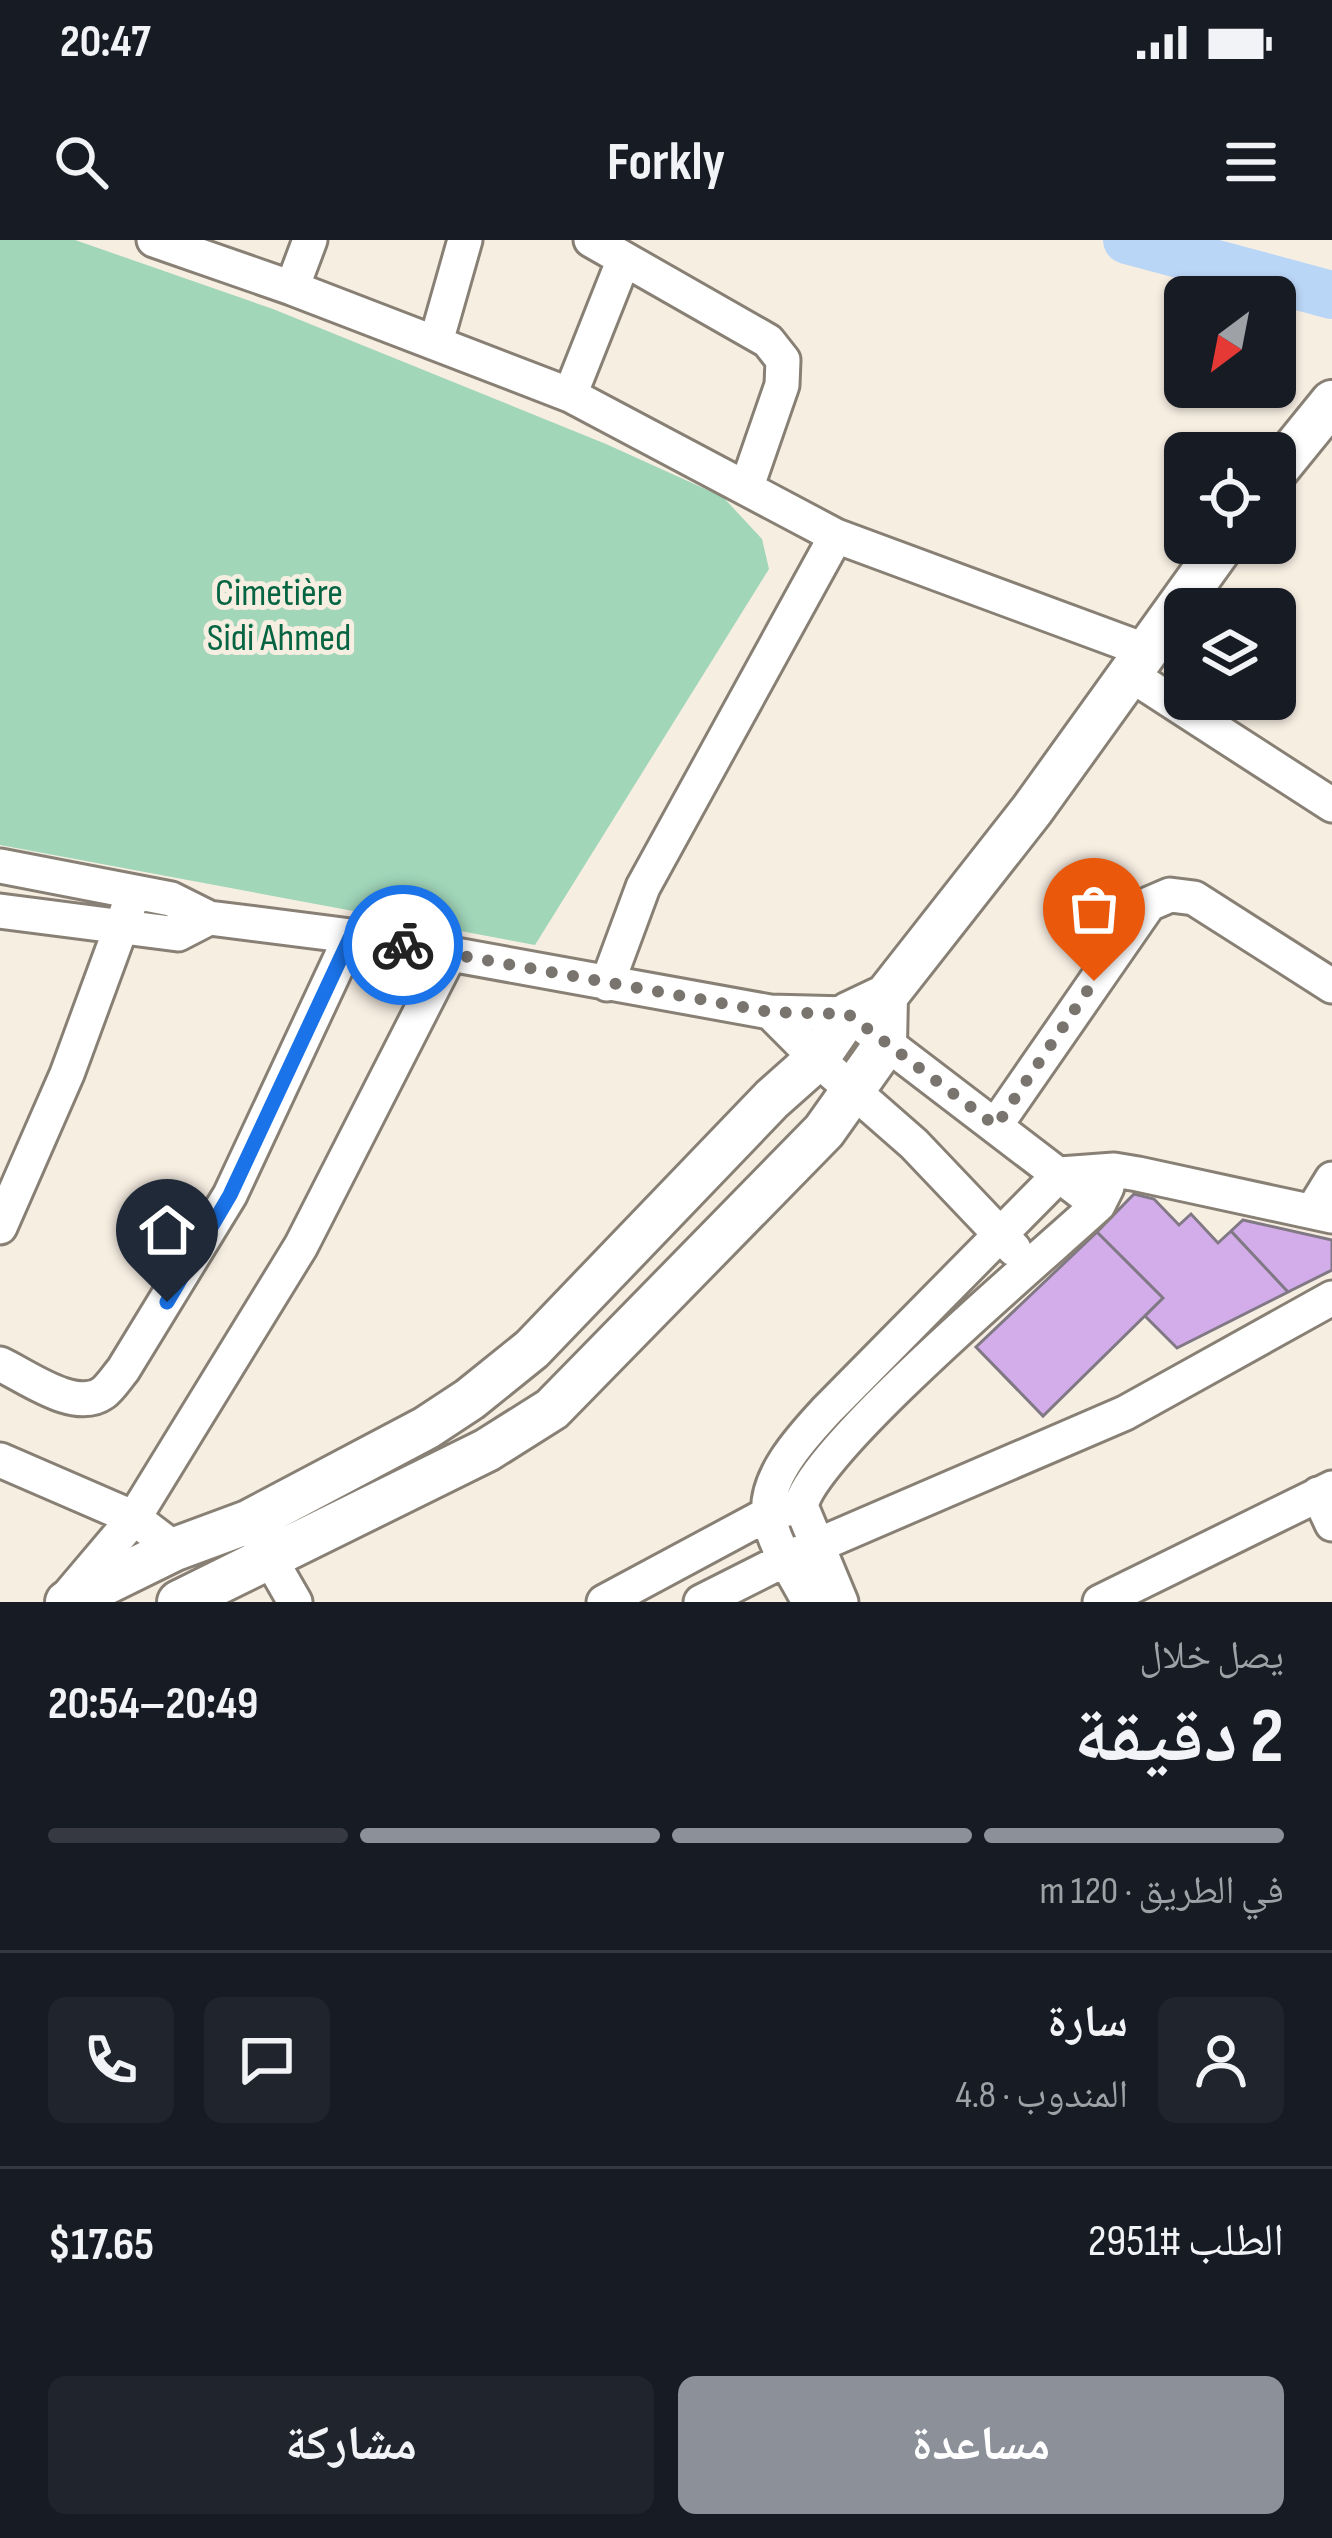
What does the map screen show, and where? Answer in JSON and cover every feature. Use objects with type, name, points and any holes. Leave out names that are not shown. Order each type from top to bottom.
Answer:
[{"type":"main road","points":[[1296,443],[1332,402]]},
{"type":"main road","points":[[65,1602],[175,1549],[248,1522],[426,1428],[548,1333],[867,1005],[1032,810],[1209,564]]},
{"type":"main road","points":[[179,1602],[487,1450],[552,1409],[824,1131],[884,1045],[867,1005]]},
{"type":"main road","points":[[507,1369],[552,1409]]},
{"type":"street","points":[[154,240],[570,395],[836,536],[1139,663],[1332,805]]},
{"type":"street","points":[[292,288],[310,240]]},
{"type":"street","points":[[436,342],[465,240]]},
{"type":"street","points":[[591,240],[768,341],[783,360],[782,385],[747,486]]},
{"type":"street","points":[[570,395],[624,259]]},
{"type":"street","points":[[607,984],[643,887],[836,536]]},
{"type":"street","points":[[209,918],[178,934],[0,910],[5,867],[171,899],[209,918],[351,936],[770,1012],[867,1005]]},
{"type":"street","points":[[0,1227],[67,1074],[134,892]]},
{"type":"street","points":[[996,1126],[1134,922],[1149,904],[1170,895],[1194,898],[1332,986]]},
{"type":"street","points":[[0,1364],[69,1397],[86,1400],[103,1394],[123,1370],[230,1195],[351,936]]},
{"type":"street","points":[[65,1602],[134,1518],[302,1246],[450,954]]},
{"type":"street","points":[[770,1012],[914,1144],[1031,1267]]},
{"type":"street","points":[[884,1045],[1098,1205]]},
{"type":"street","points":[[604,1602],[785,1510],[876,1410],[1098,1205],[1114,1170]]},
{"type":"street","points":[[831,1601],[802,1553],[774,1483],[803,1436],[1060,1174],[1114,1170],[1322,1213],[1332,1179]]},
{"type":"street","points":[[701,1602],[802,1553],[1125,1413],[1332,1298]]},
{"type":"street","points":[[0,1460],[134,1518],[175,1549]]},
{"type":"street","points":[[1100,1602],[1327,1502]]},
{"type":"street","points":[[248,1522],[295,1602]]},
{"type":"green space","name":"Cimetière Sidi Ahmed","points":[[0,240],[75,240],[273,309],[606,444],[723,497],[762,539],[769,569],[535,945],[0,845]]},
{"type":"building","points":[[1134,1194],[1154,1199],[1179,1225],[1191,1214],[1218,1243],[1231,1231],[1288,1292],[1177,1348],[1145,1316],[1163,1298],[1097,1232]]},
{"type":"building","points":[[1243,1220],[1332,1240],[1332,1270],[1288,1292],[1231,1231]]},
{"type":"building","points":[[1097,1232],[1163,1298],[1043,1416],[976,1347]]},
{"type":"waterway","points":[[1127,240],[1332,295]]},
{"type":"way so far","points":[[403,945],[770,1012],[848,1014],[996,1126],[1094,981]]},
{"type":"route","points":[[167,1302],[230,1195],[351,936],[403,945]]}]
